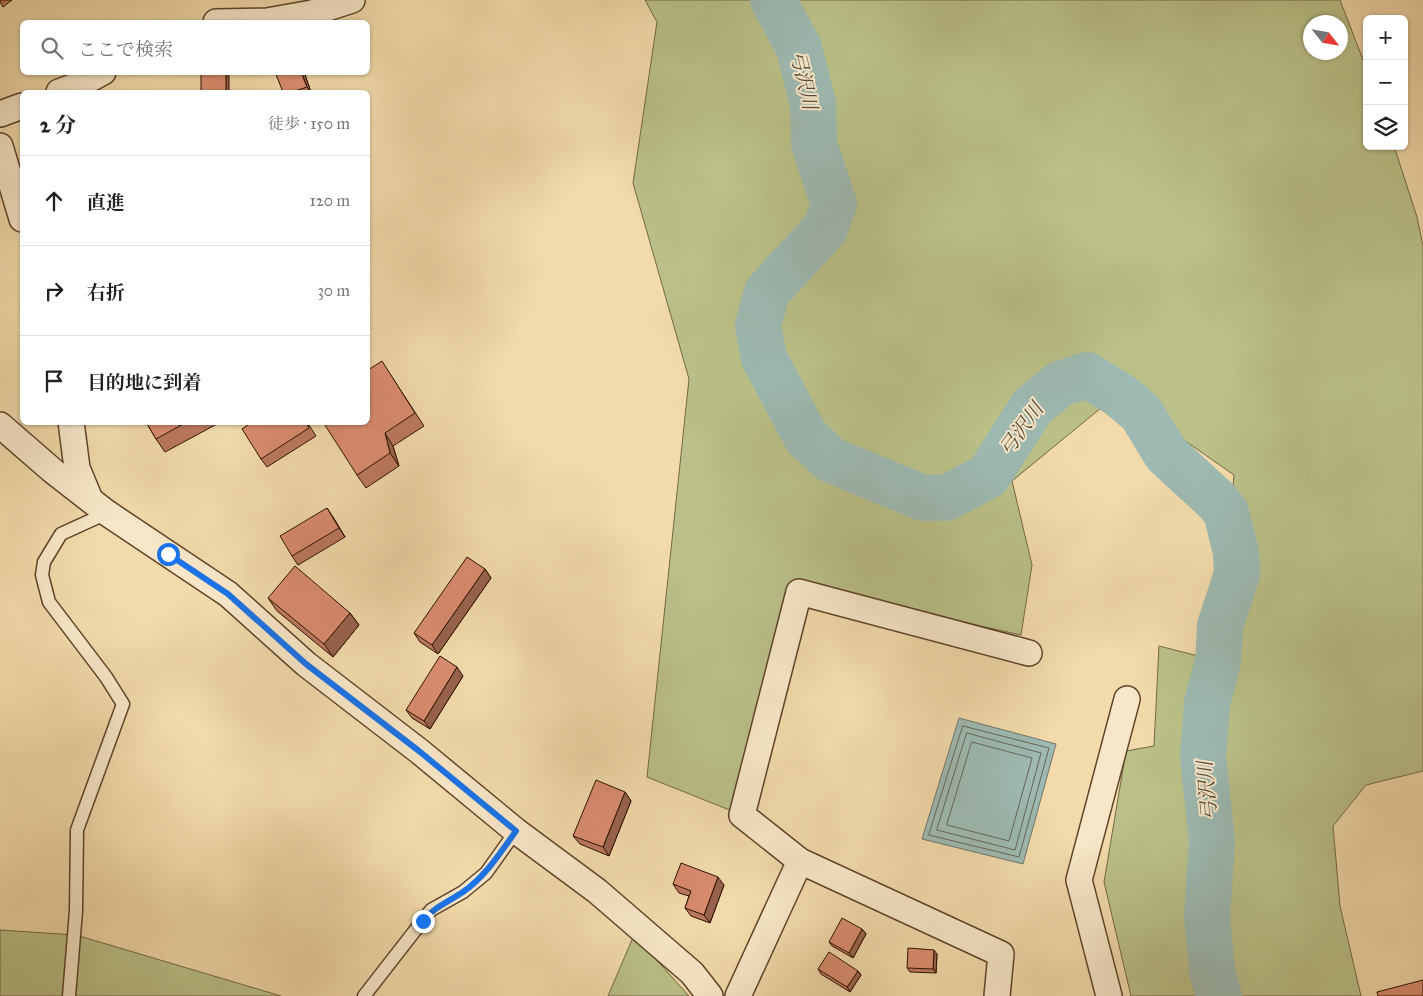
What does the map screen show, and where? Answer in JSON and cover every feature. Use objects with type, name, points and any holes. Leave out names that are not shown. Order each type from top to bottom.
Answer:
[{"type":"street","points":[[272,20],[312,12],[346,1]]},
{"type":"street","points":[[65,90],[84,83],[98,75]]},
{"type":"street","points":[[0,114],[20,107]]},
{"type":"street","points":[[0,146],[20,212]]},
{"type":"street","points":[[0,424],[53,471],[98,505],[228,594],[306,664],[419,751],[516,831],[597,891],[646,931],[692,973],[710,996]]},
{"type":"street","points":[[71,425],[77,468],[98,505]]},
{"type":"street","points":[[997,996],[1000,954],[800,860],[742,815],[799,592],[1029,653]]},
{"type":"street","points":[[1109,996],[1079,880],[1127,699]]},
{"type":"street","points":[[738,996],[800,860]]},
{"type":"lane","points":[[69,996],[76,911],[77,830],[123,704],[106,677],[49,602],[42,575],[44,562],[61,534],[98,505]]},
{"type":"lane","points":[[364,996],[431,910],[463,892],[486,872],[516,831]]},
{"type":"green space","points":[[645,0],[1340,0],[1346,15],[1303,15],[1303,60],[1348,60],[1348,21],[1363,60],[1363,150],[1395,150],[1417,217],[1423,246],[1423,771],[1366,785],[1333,826],[1340,906],[1361,996],[1131,996],[1104,882],[1126,751],[1154,746],[1159,646],[1218,661],[1234,475],[1118,394],[1012,481],[1032,565],[1021,635],[801,586],[742,815],[647,777],[689,379],[633,183],[657,22]]},
{"type":"green space","points":[[0,930],[76,935],[281,996],[0,996]]},
{"type":"green space","points":[[634,935],[689,996],[608,996]]},
{"type":"water","points":[[959,718],[1056,744],[1023,864],[922,839]]},
{"type":"building","points":[[201,75],[226,75],[226,90],[201,90]]},
{"type":"building","points":[[276,75],[302,75],[307,87],[298,90],[282,90]]},
{"type":"building","points":[[382,361],[415,413],[385,433],[390,453],[357,475],[325,425],[370,425],[370,369]]},
{"type":"building","points":[[148,425],[182,425],[156,439]]},
{"type":"building","points":[[248,425],[308,425],[309,428],[261,459],[242,429]]},
{"type":"building","points":[[327,508],[339,528],[292,556],[280,536]]},
{"type":"building","points":[[467,557],[485,569],[432,645],[414,633]]},
{"type":"building","points":[[295,566],[350,613],[324,644],[268,598]]},
{"type":"building","points":[[440,656],[457,667],[424,721],[406,710]]},
{"type":"building","points":[[596,780],[625,792],[603,847],[573,836]]},
{"type":"building","points":[[681,863],[718,877],[704,915],[685,908],[691,891],[673,884]]},
{"type":"building","points":[[842,918],[862,929],[849,953],[829,942]]},
{"type":"building","points":[[908,948],[934,950],[933,969],[907,968]]},
{"type":"building","points":[[829,952],[858,971],[847,987],[818,969]]},
{"type":"building","points":[[1423,980],[1423,996],[1378,996],[1377,992]]},
{"type":"waterway","name":"弓沢川","points":[[773,0],[799,48],[813,104],[814,144],[834,204],[825,229],[767,292],[758,326],[764,358],[806,437],[831,460],[923,498],[946,498],[988,476],[1032,407],[1060,384],[1087,375],[1118,394],[1141,413],[1166,454],[1217,501],[1226,512],[1236,552],[1237,574],[1220,626],[1218,662],[1207,703],[1203,757],[1212,840],[1207,918],[1212,970],[1219,996]]},
{"type":"route","points":[[168,554],[228,594],[306,664],[419,751],[516,831],[486,872],[463,892],[431,910],[423,921]]}]
